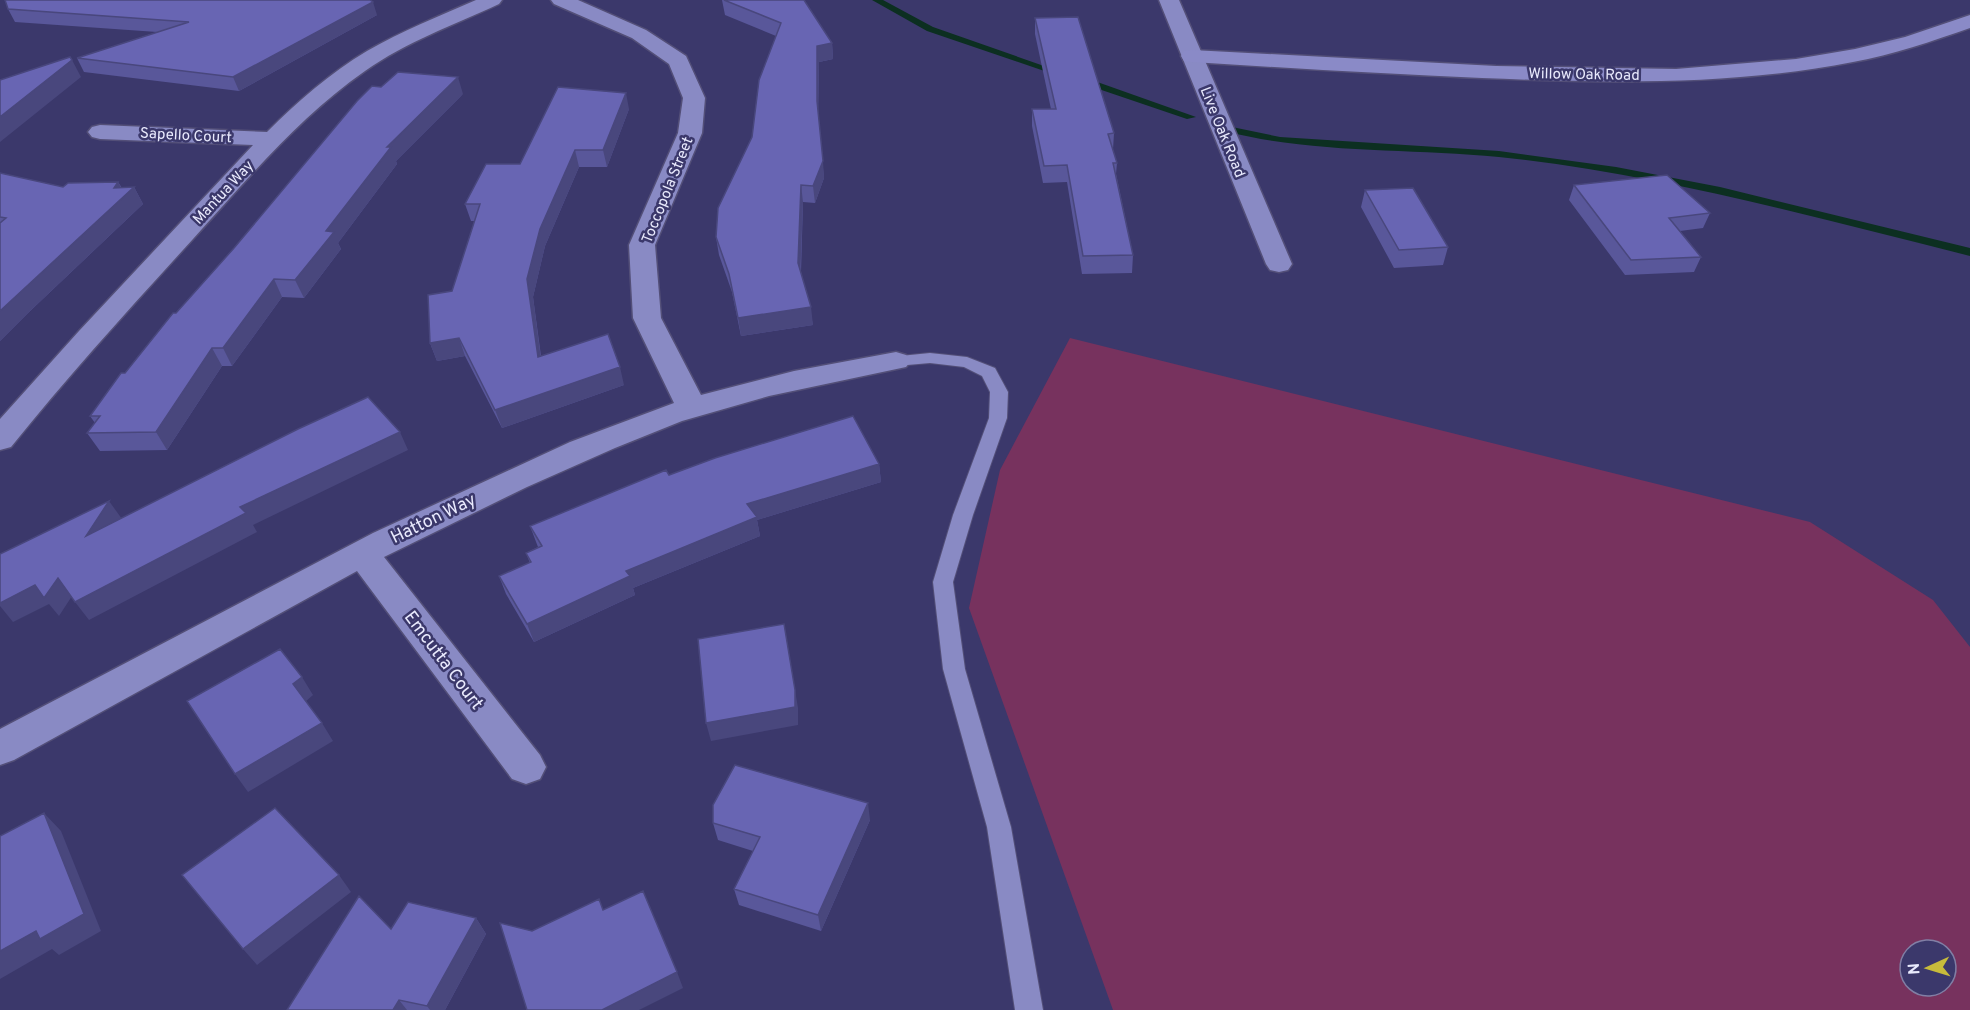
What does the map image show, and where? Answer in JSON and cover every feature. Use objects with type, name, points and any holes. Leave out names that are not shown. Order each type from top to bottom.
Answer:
[{"type":"street","name":"Mantua Way","points":[[0,440],[111,313],[272,139],[311,101],[359,65],[413,36],[492,0]]},
{"type":"street","name":"Toccopola Street","points":[[561,0],[639,34],[678,61],[694,98],[690,133],[642,245],[647,318],[692,408]]},
{"type":"street","name":"Live Oak Road","points":[[1169,0],[1279,264]]},
{"type":"street","name":"Willow Oak Road","points":[[1192,56],[1580,76],[1729,74],[1832,62],[1925,38],[1970,21]]},
{"type":"street","name":"Sapello Court","points":[[100,132],[272,139]]},
{"type":"street","name":"Hatton Way","points":[[0,748],[362,553],[463,503],[566,457],[692,408],[824,372],[896,361]]},
{"type":"street","name":"Emcutta Court","points":[[362,553],[526,767]]},
{"type":"lane","points":[[896,361],[930,358],[967,362],[989,372],[999,392],[998,418],[963,515],[943,582],[954,669],[999,827],[1029,1010]]},
{"type":"shaded area","points":[[1070,338],[1810,522],[1933,600],[1970,647],[1970,1010],[1113,1010],[969,608],[1000,470]]},
{"type":"building","points":[[5,0],[370,0],[373,2],[233,77],[77,58],[189,22],[8,9]]},
{"type":"building","points":[[724,0],[804,0],[832,43],[817,46],[817,101],[823,161],[813,186],[801,185],[798,263],[811,307],[738,318],[729,274],[716,237],[718,208],[752,137],[759,80],[781,23]]},
{"type":"building","points":[[1078,17],[1114,133],[1108,134],[1117,163],[1113,163],[1133,255],[1083,256],[1067,165],[1044,166],[1032,109],[1056,109],[1035,18]]},
{"type":"building","points":[[70,57],[72,60],[0,117],[0,80]]},
{"type":"building","points":[[398,72],[458,77],[387,147],[391,147],[326,231],[334,232],[295,280],[274,279],[223,348],[212,348],[156,432],[87,433],[100,416],[90,416],[121,373],[125,373],[173,313],[176,313],[234,248],[357,101],[372,86],[381,87]]},
{"type":"building","points":[[558,87],[626,93],[603,150],[575,150],[540,229],[527,279],[538,357],[608,334],[620,367],[495,410],[459,338],[430,343],[428,295],[452,291],[480,204],[465,204],[486,164],[520,164]]},
{"type":"building","points":[[0,173],[63,187],[68,183],[118,182],[114,188],[134,187],[0,311],[0,223],[6,218],[0,217]]},
{"type":"building","points":[[1667,175],[1710,213],[1669,218],[1701,257],[1631,260],[1574,185]]},
{"type":"building","points":[[1413,188],[1448,247],[1399,250],[1365,190]]},
{"type":"building","points":[[368,397],[400,432],[240,507],[246,513],[75,602],[58,578],[44,598],[35,585],[0,603],[0,554],[109,501],[86,536],[298,429]]},
{"type":"building","points":[[853,416],[879,464],[747,504],[757,517],[626,571],[630,576],[527,624],[499,576],[531,562],[526,553],[542,546],[530,526],[666,470],[669,475],[715,458]]},
{"type":"building","points":[[784,624],[795,690],[795,707],[706,723],[698,639]]},
{"type":"building","points":[[280,649],[302,677],[293,684],[322,723],[235,774],[187,701]]},
{"type":"building","points":[[735,765],[868,803],[818,915],[734,889],[760,837],[713,823],[713,805]]},
{"type":"building","points":[[275,808],[339,875],[243,949],[182,875]]},
{"type":"building","points":[[44,813],[84,914],[40,939],[36,931],[0,951],[0,836]]},
{"type":"building","points":[[643,891],[677,972],[602,1010],[527,1010],[500,923],[532,931],[599,899],[603,910]]},
{"type":"building","points":[[359,896],[391,929],[408,902],[476,918],[427,1006],[399,1000],[393,1010],[287,1010]]},
{"type":"waterway","points":[[876,0],[930,29],[1059,73]]},
{"type":"waterway","points":[[1082,80],[1191,117]]},
{"type":"waterway","points":[[1232,130],[1280,140],[1499,154],[1616,170],[1720,190],[1970,252]]}]
